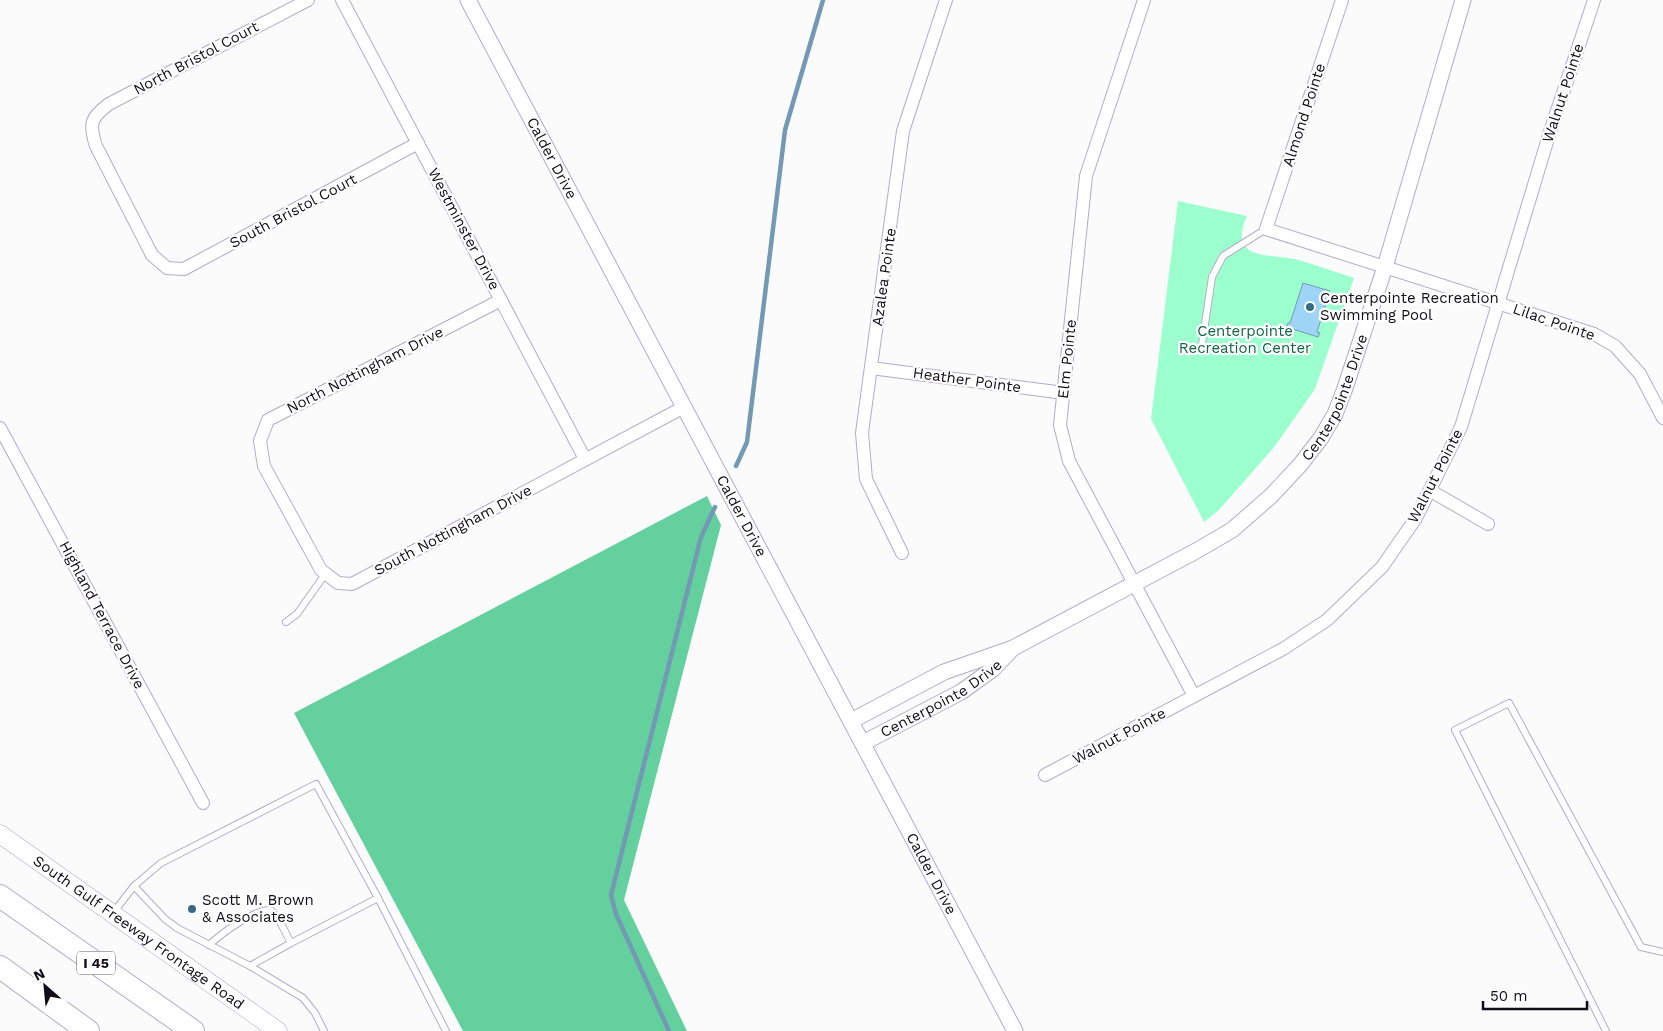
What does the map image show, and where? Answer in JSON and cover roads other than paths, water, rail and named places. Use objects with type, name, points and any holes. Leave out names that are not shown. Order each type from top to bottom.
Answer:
[{"type":"highway","name":"I 45","points":[[0,896],[193,1031]]},
{"type":"highway","points":[[0,967],[88,1031]]},
{"type":"main road","name":"South Gulf Freeway Frontage Road","points":[[0,834],[278,1031]]},
{"type":"street","name":"North Bristol Court","points":[[166,267],[152,255],[96,146],[91,130],[95,114],[109,104],[308,0]]},
{"type":"street","name":"Westminster Drive","points":[[342,0],[585,459]]},
{"type":"street","name":"Calder Drive","points":[[468,0],[1015,1031]]},
{"type":"street","name":"Azalea Pointe","points":[[902,553],[866,478],[862,433],[903,131],[946,0]]},
{"type":"street","name":"Elm Pointe","points":[[1144,0],[1086,176],[1060,425],[1069,461],[1194,696]]},
{"type":"street","name":"Almond Pointe","points":[[1266,229],[1342,0]]},
{"type":"street","name":"Centerpointe Drive","points":[[851,721],[944,672],[1013,648],[1135,585],[1232,530],[1271,496],[1300,466],[1335,414],[1385,267],[1463,0]]},
{"type":"street","name":"Walnut Pointe","points":[[1045,774],[1283,649],[1327,620],[1382,567],[1416,518],[1461,427],[1549,135],[1594,0]]},
{"type":"street","name":"South Bristol Court","points":[[166,267],[184,269],[418,143]]},
{"type":"street","name":"Lilac Pointe","points":[[1266,229],[1594,334],[1615,346],[1640,374],[1663,418]]},
{"type":"street","name":"North Nottingham Drive","points":[[323,571],[263,462],[260,441],[268,420],[501,300]]},
{"type":"street","name":"Heather Pointe","points":[[871,368],[1064,393]]},
{"type":"street","name":"South Nottingham Drive","points":[[323,571],[338,583],[352,584],[684,407]]},
{"type":"street","name":"Highland Terrace Drive","points":[[0,428],[203,803]]},
{"type":"street","points":[[1431,491],[1488,524]]},
{"type":"street","name":"Centerpointe Drive","points":[[863,743],[973,685],[993,669],[1013,648]]},
{"type":"lane","points":[[1202,351],[1212,277],[1217,267],[1223,256],[1266,229]]},
{"type":"lane","points":[[286,622],[297,614],[323,571]]},
{"type":"lane","points":[[1606,1031],[1454,730],[1509,703],[1641,947],[1663,952]]},
{"type":"lane","points":[[113,914],[134,886],[161,863],[316,784],[378,898],[446,1031]]},
{"type":"lane","points":[[134,886],[165,919],[303,998],[315,1013],[324,1031]]},
{"type":"lane","points":[[250,966],[378,898]]},
{"type":"lane","points":[[209,945],[237,924],[268,910],[274,912],[280,920],[291,943]]},
{"type":"water","name":"Centerpointe Recreation Swimming Pool","points":[[1303,283],[1330,291],[1317,332],[1320,333],[1318,337],[1286,327],[1290,323]]},
{"type":"waterway","points":[[736,466],[747,442],[785,130],[823,0]]},
{"type":"waterway","points":[[669,1031],[616,914],[611,895],[701,537],[715,507]]},
{"type":"place","name":"Centerpointe Recreation Swimming Pool","points":[[1310,307]]},
{"type":"place","name":"Scott M. Brown & Associates","points":[[192,909]]},
{"type":"park label","name":"Centerpointe Recreation Center","points":[[1245,340]]}]
